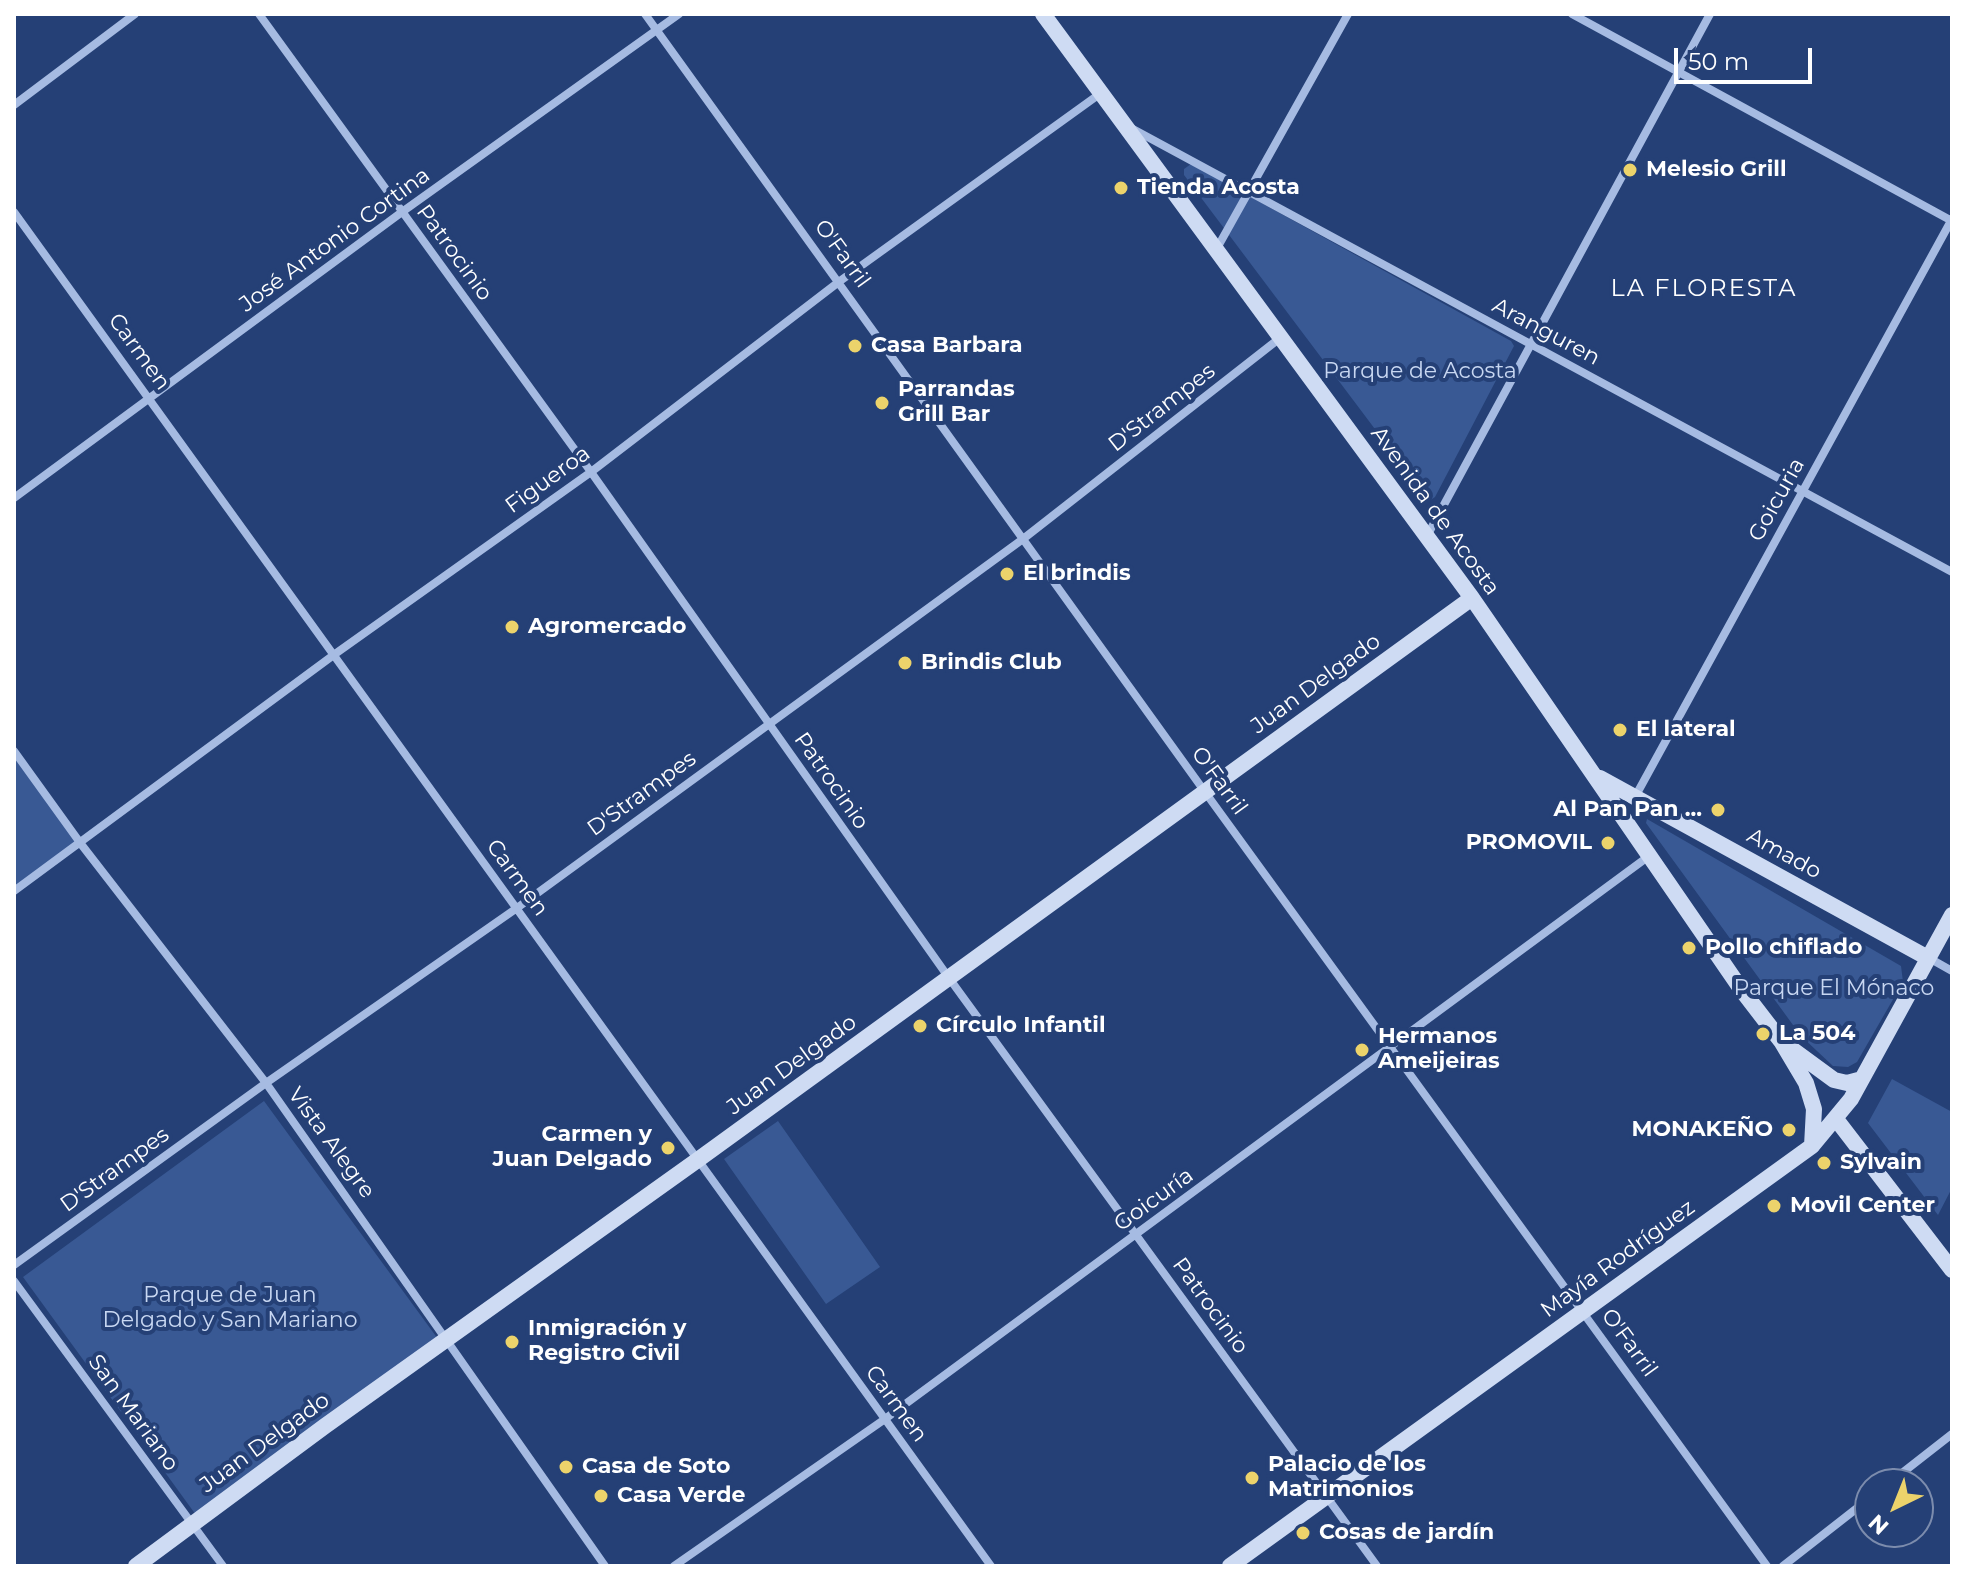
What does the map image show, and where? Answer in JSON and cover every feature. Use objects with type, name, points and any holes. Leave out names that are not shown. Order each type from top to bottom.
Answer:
[{"type":"main road","name":"Avenida de Acosta","points":[[1043,14],[1472,598],[1741,989],[1781,1041],[1806,1083],[1814,1109],[1812,1146]]},
{"type":"main road","name":"Juan Delgado","points":[[136,1566],[1472,598]]},
{"type":"main road","name":"Amado","points":[[1595,775],[1928,958]]},
{"type":"main road","name":"Mayía Rodríguez","points":[[1230,1566],[1812,1146],[1836,1119],[1862,1079],[1952,915]]},
{"type":"main road","name":"Avenida de Acosta","points":[[1781,1041],[1834,1080],[1847,1083],[1862,1079]]},
{"type":"main road","points":[[1836,1119],[1952,1270]]},
{"type":"street","points":[[14,105],[135,14]]},
{"type":"street","name":"Patrocinio","points":[[259,14],[591,472],[949,978],[1377,1566]]},
{"type":"street","name":"O'Farril","points":[[645,14],[1767,1566]]},
{"type":"street","name":"José Antonio Cortina","points":[[14,498],[402,212],[679,14]]},
{"type":"street","points":[[1216,250],[1348,14]]},
{"type":"street","points":[[1572,14],[1952,220]]},
{"type":"street","points":[[1427,536],[1710,14]]},
{"type":"street","name":"Figueroa","points":[[14,891],[335,654],[591,472],[840,281],[1101,93]]},
{"type":"street","name":"Aranguren","points":[[1124,124],[1952,572]]},
{"type":"street","name":"Carmen","points":[[14,212],[991,1566]]},
{"type":"street","name":"Goicuria","points":[[1635,798],[1952,220]]},
{"type":"street","name":"D'Strampes","points":[[14,1265],[769,725],[1023,539],[1281,338]]},
{"type":"street","name":"Vista Alegre","points":[[14,751],[81,844],[266,1083],[605,1566]]},
{"type":"street","name":"Goicuría","points":[[674,1566],[885,1419],[1650,856]]},
{"type":"street","name":"Amado","points":[[1928,958],[1952,971]]},
{"type":"street","name":"San Mariano","points":[[14,1281],[223,1566]]},
{"type":"street","points":[[1908,1468],[1952,1434]]},
{"type":"street","points":[[1783,1566],[1854,1511]]},
{"type":"green space","name":"Parque de Acosta","points":[[1191,164],[1511,341],[1514,346],[1435,497],[1429,501],[1184,175],[1184,169]]},
{"type":"green space","points":[[14,751],[81,844],[14,891]]},
{"type":"green space","name":"Parque El Mónaco","points":[[1647,819],[1901,966],[1903,982],[1857,1062],[1848,1067],[1833,1066],[1801,1036],[1646,823]]},
{"type":"green space","points":[[1892,1079],[1952,1112],[1952,1188],[1938,1215],[1868,1123]]},
{"type":"green space","name":"Parque de Juan Delgado y San Mariano","points":[[264,1101],[438,1339],[196,1515],[23,1277]]},
{"type":"green space","points":[[778,1121],[880,1267],[826,1304],[724,1159]]},
{"type":"place","name":"Melesio Grill","points":[[1630,170]]},
{"type":"place","name":"Tienda Acosta","points":[[1121,188]]},
{"type":"place","name":"Casa Barbara","points":[[855,346]]},
{"type":"place","name":"Parrandas Grill Bar","points":[[882,403]]},
{"type":"place","name":"El brindis","points":[[1007,574]]},
{"type":"place","name":"Agromercado","points":[[512,627]]},
{"type":"place","name":"Brindis Club","points":[[905,663]]},
{"type":"place","name":"El lateral","points":[[1620,730]]},
{"type":"place","name":"Al Pan Pan ...","points":[[1718,810]]},
{"type":"place","name":"PROMOVIL","points":[[1608,843]]},
{"type":"place","name":"Pollo chiflado","points":[[1689,948]]},
{"type":"place","name":"Círculo Infantil","points":[[920,1026]]},
{"type":"place","name":"La 504","points":[[1763,1034]]},
{"type":"place","name":"Hermanos Ameijeiras","points":[[1362,1050]]},
{"type":"place","name":"MONAKEÑO","points":[[1789,1130]]},
{"type":"place","name":"Carmen y Juan Delgado","points":[[668,1148]]},
{"type":"place","name":"Sylvain","points":[[1824,1163]]},
{"type":"place","name":"Movil Center","points":[[1774,1206]]},
{"type":"place","name":"Inmigración y Registro Civil","points":[[512,1342]]},
{"type":"place","name":"Casa de Soto","points":[[566,1467]]},
{"type":"place","name":"Palacio de los Matrimonios","points":[[1252,1478]]},
{"type":"place","name":"Casa Verde","points":[[601,1496]]},
{"type":"place","name":"Cosas de jardín","points":[[1303,1533]]},
{"type":"district","name":"LA FLORESTA","points":[[1704,289]]}]
